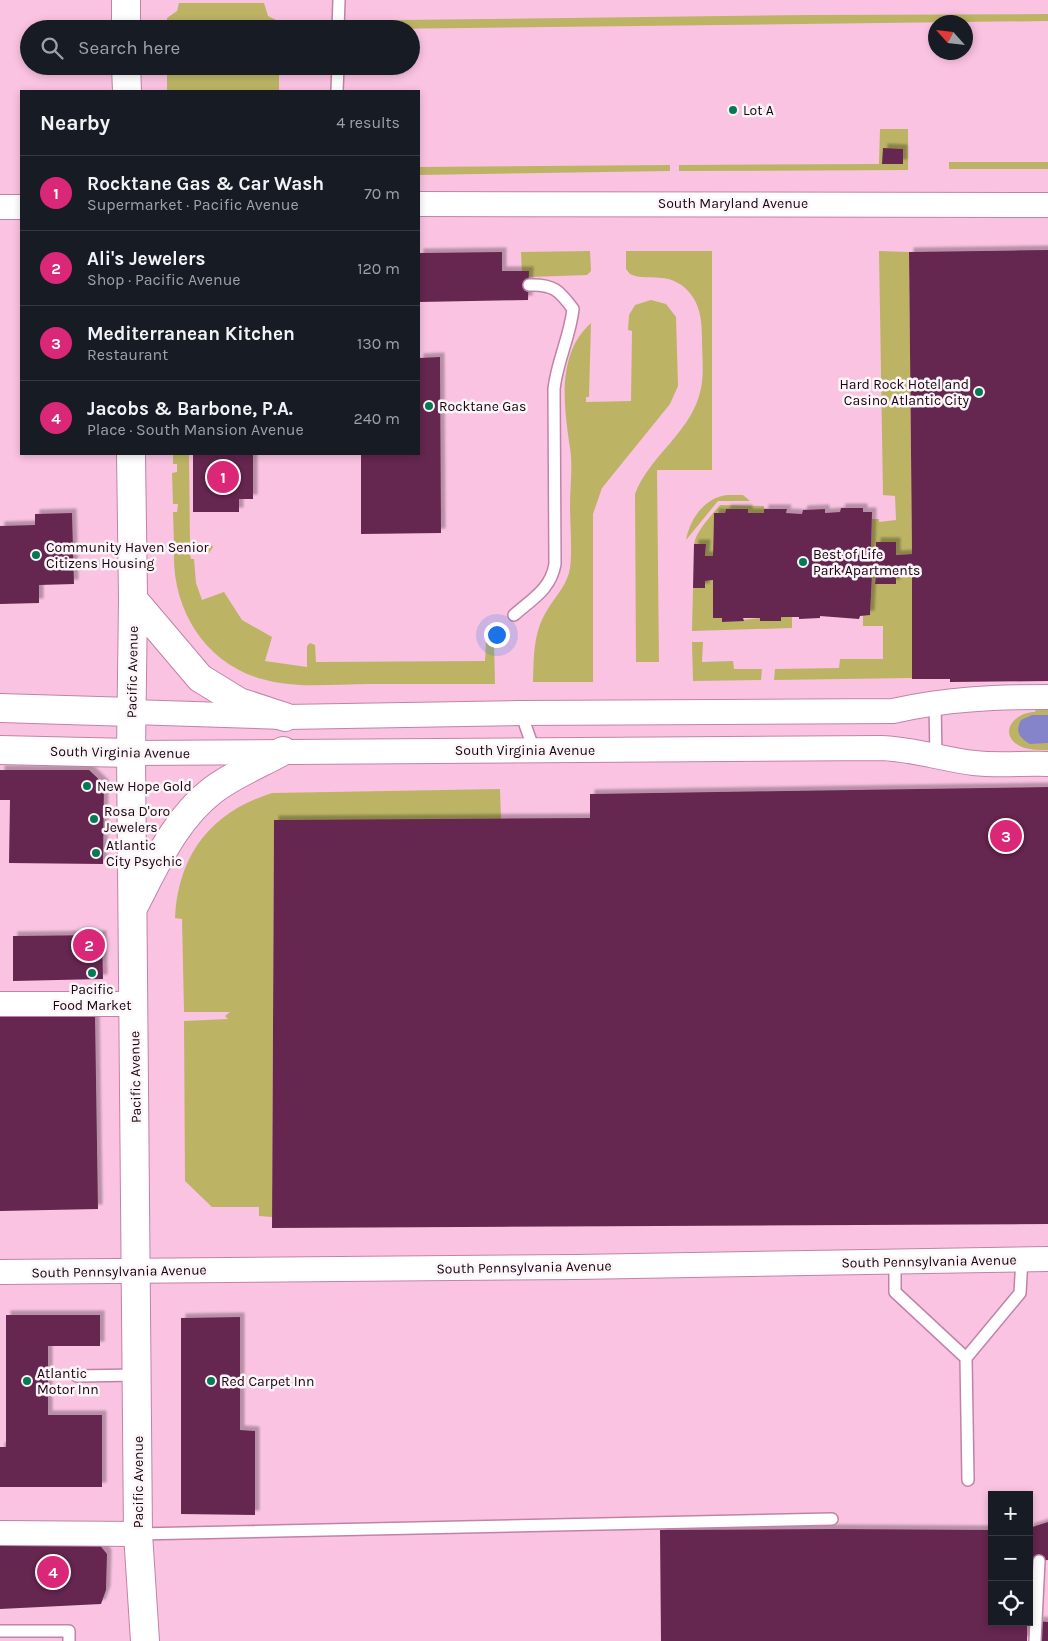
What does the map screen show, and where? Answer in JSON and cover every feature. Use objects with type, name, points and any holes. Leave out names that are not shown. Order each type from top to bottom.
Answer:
[{"type":"street","points":[[126,0],[126,20]]},
{"type":"street","points":[[126,75],[127,90]]},
{"type":"street","name":"South Maryland Avenue","points":[[420,204],[1048,205]]},
{"type":"street","points":[[0,207],[20,206]]},
{"type":"street","name":"Pacific Avenue","points":[[131,455],[133,599],[131,712],[132,909],[137,1270],[138,1534],[145,1641]]},
{"type":"street","points":[[133,599],[200,678],[239,702],[285,717]]},
{"type":"street","points":[[0,708],[285,717],[521,713],[893,711],[982,697],[1048,697]]},
{"type":"street","name":"South Virginia Avenue","points":[[0,750],[131,753],[881,748],[908,749],[936,758],[976,763],[1048,764]]},
{"type":"street","points":[[132,909],[177,827],[196,804],[214,789],[283,751]]},
{"type":"street","points":[[0,1004],[134,1004]]},
{"type":"street","name":"South Pennsylvania Avenue","points":[[0,1272],[576,1267],[1048,1259]]},
{"type":"street","points":[[0,1533],[138,1534]]},
{"type":"lane","points":[[338,20],[339,0]]},
{"type":"lane","points":[[337,90],[338,75]]},
{"type":"lane","points":[[514,615],[538,596],[553,577],[555,564],[554,389],[556,369],[570,331],[573,309],[561,292],[543,285],[529,285]]},
{"type":"lane","points":[[935,703],[936,758]]},
{"type":"lane","points":[[521,713],[534,750]]},
{"type":"lane","points":[[968,1480],[966,1358],[1020,1292],[1022,1259]]},
{"type":"lane","points":[[895,1261],[896,1292],[966,1358]]},
{"type":"lane","points":[[78,1376],[137,1375]]},
{"type":"lane","points":[[138,1534],[832,1519]]},
{"type":"lane","points":[[1036,1641],[1039,1561]]},
{"type":"lane","points":[[0,1631],[68,1631],[68,1641]]},
{"type":"shaded area","points":[[179,3],[264,3],[268,16],[276,20],[167,20],[177,11]]},
{"type":"shaded area","points":[[1048,14],[1048,21],[973,22],[973,15],[928,15],[928,22],[420,28],[420,20],[397,20],[811,15]]},
{"type":"shaded area","points":[[167,75],[279,75],[279,90],[167,90]]},
{"type":"shaded area","points":[[880,129],[908,129],[908,170],[679,171],[679,165],[879,164]]},
{"type":"shaded area","points":[[949,162],[1048,162],[1048,169],[949,169]]},
{"type":"shaded area","points":[[670,165],[670,171],[420,175],[420,167]]},
{"type":"shaded area","points":[[590,251],[591,271],[587,275],[530,277],[522,274],[521,252]]},
{"type":"shaded area","points":[[626,251],[712,251],[712,470],[657,470],[659,662],[636,662],[635,494],[649,468],[678,434],[694,410],[701,389],[703,375],[701,324],[697,304],[684,287],[669,279],[630,274],[626,269]]},
{"type":"shaded area","points":[[879,251],[909,252],[912,554],[896,555],[896,542],[877,542],[876,555],[871,555],[872,519],[879,519],[879,522],[896,520],[895,496],[883,495]]},
{"type":"shaded area","points":[[651,300],[666,304],[676,317],[678,386],[670,404],[602,488],[593,514],[593,682],[533,682],[536,637],[546,612],[564,584],[570,567],[571,455],[565,399],[567,365],[572,350],[580,336],[591,323],[589,397],[586,397],[586,402],[631,401],[632,331],[628,330],[629,315],[635,305]]},
{"type":"shaded area","points":[[173,455],[189,455],[190,543],[209,543],[213,547],[209,553],[190,554],[191,559],[194,559],[196,583],[202,600],[224,592],[242,620],[272,637],[265,661],[307,667],[307,646],[310,643],[315,645],[316,662],[485,661],[486,642],[490,639],[494,641],[495,684],[297,685],[251,676],[231,665],[214,652],[199,636],[188,617],[180,597],[175,575],[174,552],[178,552],[178,545],[174,545],[173,512],[177,512],[178,504],[173,504],[172,473],[177,472],[177,464],[173,464]]},
{"type":"shaded area","points":[[727,495],[743,495],[750,501],[718,501],[686,540],[691,525],[699,511],[711,500]]},
{"type":"shaded area","points":[[720,505],[764,506],[764,513],[748,513],[748,509],[726,509],[725,513],[714,513],[713,556],[705,556],[706,544],[694,544],[695,539],[704,524]]},
{"type":"shaded area","points":[[912,570],[912,678],[774,680],[775,669],[839,668],[840,659],[883,659],[883,626],[863,626],[863,615],[870,615],[872,575],[876,575],[876,584],[895,584],[896,571]]},
{"type":"shaded area","points":[[713,580],[713,618],[722,618],[723,622],[760,618],[760,621],[781,621],[781,617],[792,617],[792,628],[692,631],[693,588],[705,588],[705,581]]},
{"type":"shaded area","points":[[692,642],[703,642],[702,662],[733,661],[734,669],[762,669],[761,680],[693,681]]},
{"type":"shaded area","points":[[1036,709],[1048,709],[1048,750],[1021,747],[1012,740],[1009,734],[1009,729],[1016,719],[1021,715],[1035,712]]},
{"type":"shaded area","points":[[1032,715],[1048,715],[1048,743],[1030,744],[1019,734],[1018,728],[1021,720]]},
{"type":"shaded area","points":[[500,789],[501,819],[274,821],[272,1217],[259,1216],[259,1207],[212,1207],[185,1181],[184,1021],[228,1019],[225,1016],[230,1012],[184,1012],[182,919],[175,918],[183,875],[191,856],[202,839],[215,824],[232,812],[250,801],[272,793]]},
{"type":"building","points":[[883,148],[903,149],[903,164],[882,164]]},
{"type":"building","name":"Hard Rock Hotel and Casino Atlantic City","points":[[1048,250],[1048,681],[950,682],[950,679],[912,679],[912,570],[896,571],[896,584],[875,584],[876,575],[872,575],[870,615],[860,616],[859,619],[820,616],[820,618],[799,619],[799,617],[781,617],[781,621],[760,621],[760,618],[743,618],[744,621],[722,622],[722,618],[713,618],[713,580],[705,581],[705,588],[693,588],[694,544],[706,544],[705,556],[713,556],[714,513],[725,513],[726,509],[748,509],[748,513],[764,513],[764,509],[787,509],[786,513],[802,514],[803,510],[825,509],[825,513],[840,512],[841,508],[863,508],[863,512],[872,512],[871,555],[876,555],[876,542],[896,542],[896,555],[912,554],[909,252]]},
{"type":"building","points":[[502,252],[502,271],[529,271],[528,300],[420,302],[420,253]]},
{"type":"building","name":"Rocktane Gas","points":[[440,357],[441,533],[361,534],[361,455],[420,455],[420,358]]},
{"type":"building","points":[[193,455],[253,455],[253,499],[239,499],[239,512],[193,512]]},
{"type":"building","name":"Community Haven Senior Citizens Housing","points":[[72,513],[74,584],[39,585],[39,603],[0,604],[0,526],[35,525],[35,514]]},
{"type":"building","points":[[0,770],[89,770],[104,784],[103,864],[9,863],[10,800],[0,800]]},
{"type":"building","points":[[1048,787],[1048,1224],[272,1228],[274,820],[590,818],[590,794]]},
{"type":"building","points":[[102,935],[103,979],[13,981],[13,936]]},
{"type":"building","points":[[95,1014],[98,1209],[0,1211],[0,1015]]},
{"type":"building","name":"Atlantic Motor Inn","points":[[6,1315],[100,1315],[100,1346],[48,1346],[48,1415],[102,1415],[102,1487],[0,1487],[0,1447],[6,1447]]},
{"type":"building","name":"Red Carpet Inn","points":[[240,1317],[240,1430],[255,1431],[255,1515],[181,1514],[181,1318]]},
{"type":"building","points":[[1048,1522],[1048,1560],[1033,1562],[1033,1527]]},
{"type":"building","points":[[660,1530],[988,1530],[988,1626],[1027,1626],[1027,1641],[661,1641]]},
{"type":"building","points":[[0,1543],[98,1543],[107,1554],[106,1590],[101,1604],[0,1609]]},
{"type":"building","points":[[1038,1621],[1048,1622],[1048,1641],[1038,1641]]},
{"type":"place","name":"Lot A","points":[[733,110]]},
{"type":"place","name":"Hard Rock Hotel and Casino Atlantic City","points":[[979,392]]},
{"type":"place","name":"Rocktane Gas","points":[[429,406]]},
{"type":"place","name":"Rocktane Gas & Car Wash","points":[[223,477]]},
{"type":"place","name":"Community Haven Senior Citizens Housing","points":[[36,555]]},
{"type":"place","name":"Best of Life Park Apartments","points":[[803,562]]},
{"type":"place","name":"New Hope Gold","points":[[87,786]]},
{"type":"place","name":"Rosa D'oro Jewelers","points":[[94,819]]},
{"type":"place","name":"Mediterranean Kitchen","points":[[1006,836]]},
{"type":"place","name":"Atlantic City Psychic","points":[[96,853]]},
{"type":"place","name":"Ali's Jewelers","points":[[89,945]]},
{"type":"place","name":"Pacific Food Market","points":[[92,973]]},
{"type":"place","name":"Atlantic Motor Inn","points":[[27,1381]]},
{"type":"place","name":"Red Carpet Inn","points":[[211,1381]]},
{"type":"place","name":"Jacobs & Barbone, P.A.","points":[[53,1572]]}]
